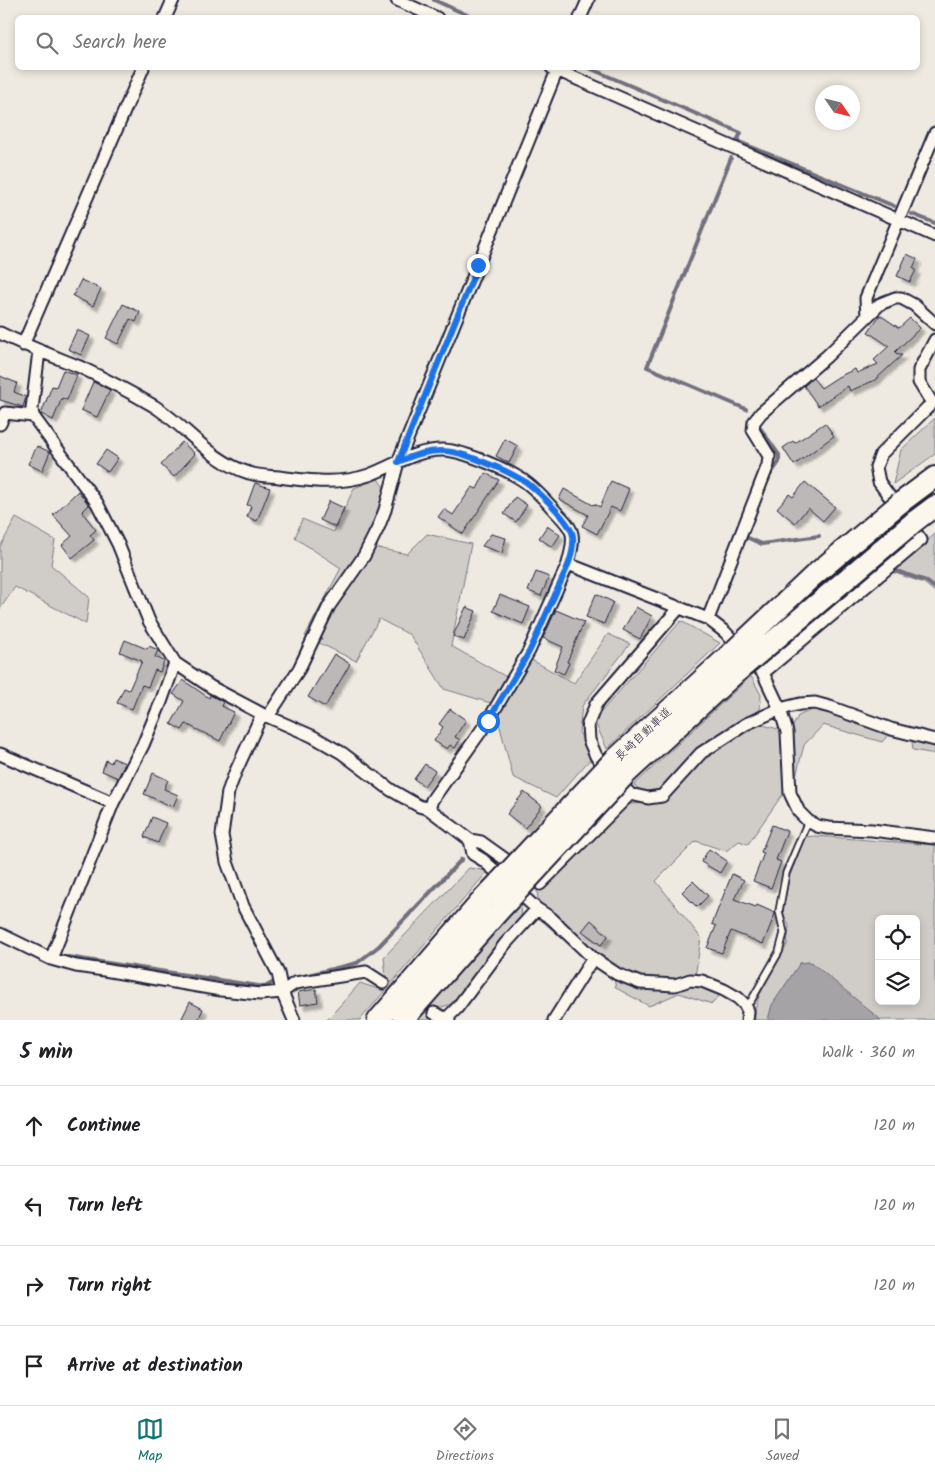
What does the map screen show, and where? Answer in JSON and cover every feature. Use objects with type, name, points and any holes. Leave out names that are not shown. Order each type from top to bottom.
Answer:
[{"type":"highway","name":"長崎自動車道","points":[[378,1020],[491,905],[623,777],[814,576],[900,503],[935,477]]},
{"type":"highway","name":"長崎自動車道","points":[[732,664],[935,506]]},
{"type":"highway","name":"長崎自動車道","points":[[404,1020],[491,905]]},
{"type":"street","points":[[166,15],[172,0]]},
{"type":"street","points":[[397,0],[430,15]]},
{"type":"street","points":[[581,15],[588,0]]},
{"type":"street","points":[[23,345],[142,70]]},
{"type":"street","points":[[294,1020],[282,992],[278,973],[243,906],[227,862],[222,834],[228,792],[234,773],[265,715],[299,669],[329,606],[364,556],[378,528],[398,462],[555,70]]},
{"type":"street","points":[[561,70],[935,236]]},
{"type":"street","points":[[867,317],[866,298],[935,133]]},
{"type":"street","points":[[708,619],[768,465],[769,456],[753,430],[754,422],[761,413],[827,356],[880,304],[895,298],[901,298],[914,304],[935,324]]},
{"type":"street","points":[[0,333],[23,345],[82,368],[153,406],[171,417],[214,456],[231,467],[251,474],[320,482],[347,480],[367,475],[413,455],[428,451],[444,450],[459,453],[508,472],[527,483],[569,526],[573,535],[568,564],[529,652],[488,721],[432,800],[430,809]]},
{"type":"street","points":[[763,673],[922,540],[879,482],[876,467],[881,454],[932,403],[920,382],[919,370],[935,340]]},
{"type":"street","points":[[39,351],[32,403],[33,416],[97,503],[118,544],[149,621],[175,663],[210,687],[342,753],[391,790],[419,806],[430,809],[470,840],[481,842],[540,884],[623,777]]},
{"type":"street","points":[[0,424],[5,413],[33,416]]},
{"type":"street","points":[[568,564],[708,619],[725,632],[763,673],[780,709],[786,732],[790,793],[799,812],[808,821],[817,826],[828,828],[872,830],[935,838]]},
{"type":"street","points":[[679,608],[596,704],[588,724],[589,740],[596,756],[648,798],[662,796],[701,753],[746,724],[780,709],[800,704],[815,703],[891,730],[935,740]]},
{"type":"street","points":[[51,959],[113,803],[143,745],[162,702],[175,663]]},
{"type":"street","points":[[0,754],[113,803]]},
{"type":"street","points":[[470,840],[473,854],[536,909],[551,918],[593,958],[617,974],[640,983],[675,985],[690,980],[702,981],[724,990],[745,1004],[748,1011],[747,1020]]},
{"type":"street","points":[[434,1012],[446,1020],[505,944],[536,909]]},
{"type":"street","points":[[0,934],[51,959],[76,966],[222,990],[260,994],[282,992],[295,983],[366,972],[383,983]]},
{"type":"street","points":[[554,1020],[593,958]]},
{"type":"lane","points":[[745,1004],[751,1001],[779,952],[784,933],[779,912],[786,873],[808,821]]},
{"type":"shaded area","points":[[935,418],[935,454],[893,484],[901,450]]},
{"type":"shaded area","points":[[378,479],[385,489],[377,548],[407,554],[427,534],[471,544],[451,646],[510,679],[526,657],[574,683],[608,634],[630,644],[582,706],[579,732],[592,757],[556,798],[513,777],[494,704],[444,689],[410,635],[379,619],[356,661],[305,636],[341,568],[295,538],[302,519],[334,532],[354,488]]},
{"type":"shaded area","points":[[16,518],[55,540],[51,565],[89,597],[86,624],[15,587],[0,609],[0,547]]},
{"type":"shaded area","points":[[935,534],[935,592],[924,583],[892,572]]},
{"type":"shaded area","points":[[681,621],[720,643],[607,749],[594,720]]},
{"type":"shaded area","points":[[751,676],[761,695],[759,724],[790,732],[798,716],[818,707],[889,734],[882,742],[823,725],[804,745],[795,780],[748,844],[739,841],[726,851],[696,841],[656,881],[701,938],[694,984],[720,995],[712,1004],[679,993],[649,1006],[616,988],[614,979],[587,960],[540,919],[537,889],[627,804],[657,803],[634,785]]},
{"type":"shaded area","points":[[912,741],[935,745],[935,754],[913,750]]},
{"type":"shaded area","points":[[815,836],[935,845],[935,1020],[881,1020],[810,962],[800,963],[772,1005],[768,1020],[755,1020],[755,1010],[759,996],[787,945],[789,926],[783,912],[789,878],[805,837]]},
{"type":"shaded area","points":[[469,868],[488,871],[360,1020],[327,1020],[360,983],[378,989],[386,979],[384,957]]},
{"type":"shaded area","points":[[522,901],[521,920],[454,1003],[430,1011],[429,1020],[417,1020]]},
{"type":"shaded area","points":[[811,962],[881,1020],[768,1020],[772,1005],[800,963]]},
{"type":"building","points":[[907,254],[917,259],[913,268],[916,270],[910,282],[897,276]]},
{"type":"building","points":[[81,280],[101,289],[93,306],[73,296]]},
{"type":"building","points":[[123,304],[140,312],[136,322],[130,319],[118,344],[106,338]]},
{"type":"building","points":[[880,315],[899,328],[910,318],[920,328],[895,352],[898,355],[902,355],[875,380],[850,391],[848,386],[818,406],[804,386],[813,378],[821,388],[855,369],[857,373],[878,364],[874,360],[889,346],[868,332]]},
{"type":"building","points":[[77,330],[90,336],[81,355],[68,349]]},
{"type":"building","points":[[63,370],[77,375],[67,400],[62,398],[53,420],[41,414],[52,386],[56,387]]},
{"type":"building","points":[[0,376],[17,383],[14,392],[26,397],[23,407],[0,400]]},
{"type":"building","points":[[93,382],[110,390],[97,417],[81,410]]},
{"type":"building","points":[[825,423],[834,436],[794,465],[783,448],[793,441],[795,443]]},
{"type":"building","points":[[505,439],[518,446],[509,463],[496,456]]},
{"type":"building","points":[[182,442],[195,454],[174,477],[161,465]]},
{"type":"building","points":[[37,446],[50,452],[42,471],[28,464]]},
{"type":"building","points":[[106,450],[118,458],[108,472],[96,464]]},
{"type":"building","points":[[485,473],[499,480],[463,534],[438,517],[444,509],[453,515],[472,487],[477,489]]},
{"type":"building","points":[[611,481],[629,489],[620,511],[611,507],[597,534],[582,526],[588,515],[559,499],[564,489],[600,507]]},
{"type":"building","points":[[805,482],[835,507],[823,521],[808,508],[795,523],[777,508],[789,494],[793,497]]},
{"type":"building","points":[[255,483],[270,488],[257,521],[247,517],[251,506],[247,505]]},
{"type":"building","points":[[78,491],[89,505],[82,512],[96,530],[90,535],[94,540],[72,558],[62,545],[72,536],[53,515]]},
{"type":"building","points":[[515,497],[527,505],[516,522],[504,514]]},
{"type":"building","points":[[329,501],[344,508],[335,527],[320,520]]},
{"type":"building","points":[[547,526],[560,535],[552,547],[539,538]]},
{"type":"building","points":[[491,534],[506,538],[502,553],[482,546]]},
{"type":"building","points":[[536,572],[549,577],[541,596],[528,591]]},
{"type":"building","points":[[596,594],[613,602],[604,624],[586,617]]},
{"type":"building","points":[[500,595],[530,607],[523,624],[493,611]]},
{"type":"building","points":[[466,607],[476,611],[464,640],[453,636]]},
{"type":"building","points":[[636,607],[652,616],[640,639],[623,630]]},
{"type":"building","points":[[556,610],[584,622],[567,662],[569,663],[564,674],[554,670],[563,647],[543,638]]},
{"type":"building","points":[[125,640],[147,649],[149,646],[158,650],[155,657],[164,661],[160,672],[155,670],[148,687],[142,685],[132,709],[117,703],[124,688],[129,690],[142,661],[120,652]]},
{"type":"building","points":[[334,654],[350,664],[325,707],[308,697]]},
{"type":"building","points":[[183,680],[209,698],[210,695],[223,702],[221,706],[234,712],[220,741],[186,724],[182,730],[171,724],[184,701],[173,694]]},
{"type":"building","points":[[450,709],[466,720],[455,737],[460,740],[455,748],[450,745],[447,749],[434,741],[443,727],[439,724]]},
{"type":"building","points":[[113,758],[125,763],[118,778],[102,771],[106,760],[111,763]]},
{"type":"building","points":[[425,764],[435,771],[424,786],[414,779]]},
{"type":"building","points":[[153,773],[168,780],[164,789],[178,795],[173,807],[144,794]]},
{"type":"building","points":[[524,792],[542,806],[525,828],[507,814]]},
{"type":"building","points":[[152,817],[166,823],[158,843],[144,837]]},
{"type":"building","points":[[772,825],[787,831],[776,860],[781,862],[771,888],[753,881],[764,853],[761,852]]},
{"type":"building","points":[[709,849],[727,861],[720,873],[701,862]]},
{"type":"building","points":[[732,874],[744,880],[734,899],[756,907],[757,905],[775,914],[763,944],[731,931],[722,953],[707,948],[716,926],[712,924]]},
{"type":"building","points":[[693,881],[708,896],[697,907],[682,892]]},
{"type":"building","points":[[591,920],[608,936],[601,945],[582,931]]},
{"type":"building","points":[[316,989],[318,1002],[300,1005],[298,992]]},
{"type":"building","points":[[190,1002],[203,1009],[198,1020],[181,1020]]},
{"type":"waterway","points":[[434,0],[467,15]]},
{"type":"waterway","points":[[594,70],[741,133],[737,141],[894,206]]},
{"type":"waterway","points":[[731,158],[647,367],[746,409]]},
{"type":"waterway","points":[[912,214],[935,223]]},
{"type":"waterway","points":[[760,428],[779,455],[779,462],[770,475]]},
{"type":"waterway","points":[[747,533],[746,537],[762,544],[819,536]]},
{"type":"waterway","points":[[893,570],[926,581],[935,588]]},
{"type":"waterway","points":[[304,976],[357,963],[379,946],[462,859]]},
{"type":"waterway","points":[[68,957],[265,987],[272,983]]},
{"type":"tunnel","points":[[383,983],[434,1013]]},
{"type":"route","points":[[478,265],[398,462],[428,451],[444,450],[459,453],[508,472],[527,483],[549,504],[569,526],[573,535],[568,564],[529,652],[488,721]]}]
